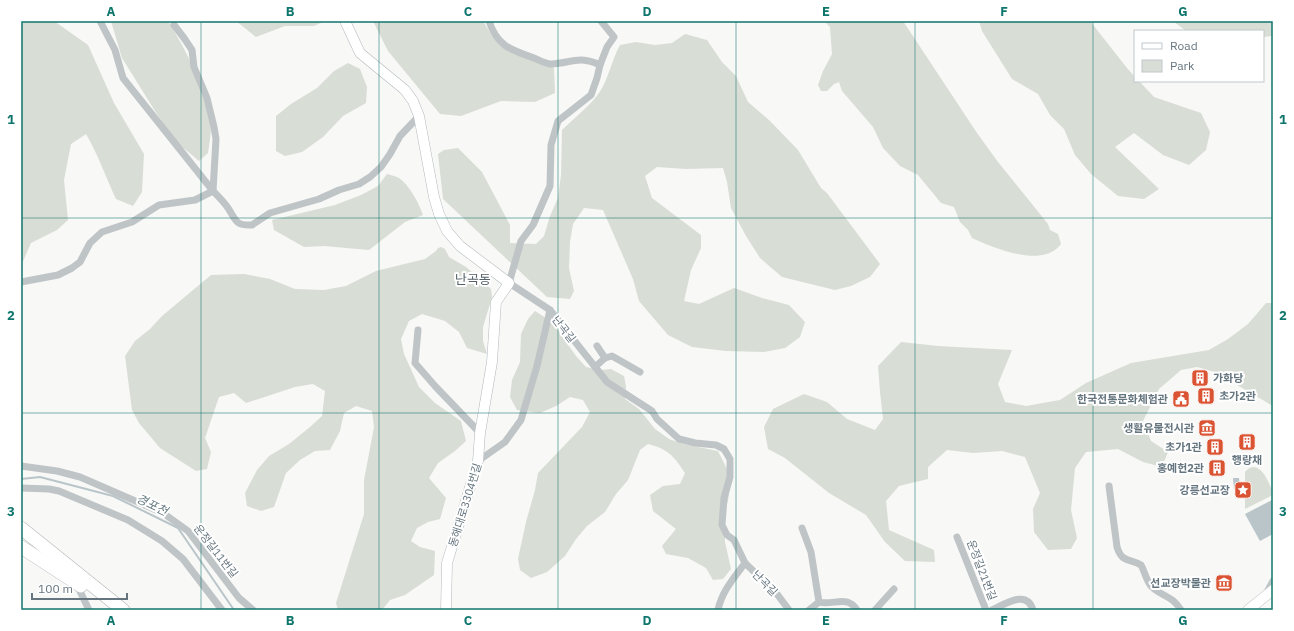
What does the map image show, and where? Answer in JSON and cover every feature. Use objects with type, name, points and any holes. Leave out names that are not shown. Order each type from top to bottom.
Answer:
[{"type":"highway","points":[[21,528],[123,610]]},
{"type":"highway","points":[[21,547],[77,583],[111,610]]},
{"type":"street","points":[[100,21],[115,50],[123,78],[229,209],[236,221],[240,224],[252,225],[270,213],[319,199],[338,190],[359,184],[370,177],[380,167],[390,154],[400,136],[419,116]]},
{"type":"street","name":"난곡길","points":[[345,21],[360,53],[405,90],[413,100],[419,116],[434,197],[439,214],[447,231],[460,246],[509,283],[550,310],[607,382],[652,411],[657,419],[679,439],[695,443],[716,445],[724,449],[730,459],[730,477],[724,498],[722,525],[727,535],[734,540],[745,563],[777,594],[790,610]]},
{"type":"street","points":[[489,21],[493,33],[511,51],[550,64],[589,60],[600,65]]},
{"type":"street","points":[[509,283],[521,242],[532,225],[550,186],[551,145],[558,121],[591,95],[606,47],[614,37],[601,21]]},
{"type":"street","points":[[174,25],[192,50],[194,67],[207,98],[214,126],[216,139],[213,191]]},
{"type":"street","points":[[21,282],[58,275],[72,268],[80,262],[90,243],[102,232],[132,222],[159,206],[203,198],[213,191]]},
{"type":"street","name":"동해대로3304번길","points":[[446,610],[447,563],[478,461],[480,432],[492,362],[496,302],[509,283]]},
{"type":"street","points":[[478,461],[505,442],[521,420],[537,366],[550,310]]},
{"type":"street","points":[[418,330],[415,363],[435,386],[480,432]]},
{"type":"street","points":[[597,346],[605,358]]},
{"type":"street","points":[[594,367],[605,358],[612,356],[640,372]]},
{"type":"street","name":"운정길11번길","points":[[21,466],[80,477],[162,512],[188,531],[239,598],[253,610]]},
{"type":"street","points":[[1109,486],[1119,554],[1124,559],[1141,565],[1145,577],[1152,587],[1167,595],[1181,610]]},
{"type":"street","points":[[21,488],[60,491],[140,526],[162,541],[183,559],[222,610]]},
{"type":"street","points":[[802,528],[811,552],[819,602]]},
{"type":"street","name":"운정길21번길","points":[[957,537],[986,610]]},
{"type":"street","points":[[718,610],[725,590],[745,563]]},
{"type":"street","points":[[1248,610],[1269,593],[1273,580]]},
{"type":"street","points":[[77,583],[88,610]]},
{"type":"street","points":[[875,610],[894,589]]},
{"type":"street","points":[[992,610],[1017,599],[1028,601],[1033,610]]},
{"type":"street","points":[[809,610],[819,602],[831,604],[841,600],[846,601],[857,610]]},
{"type":"green space","points":[[21,21],[54,21],[88,45],[114,103],[144,154],[142,192],[133,206],[116,199],[86,134],[71,144],[64,180],[68,220],[57,230],[31,243],[21,266]]},
{"type":"green space","points":[[111,21],[168,21],[189,58],[201,86],[209,113],[211,129],[208,153],[199,161],[174,140],[155,111],[122,58]]},
{"type":"green space","points":[[236,21],[325,21],[314,26],[285,26],[256,37]]},
{"type":"green space","points":[[373,21],[483,21],[492,36],[519,55],[545,62],[554,68],[555,93],[535,102],[501,101],[461,116],[440,114],[388,51]]},
{"type":"green space","points":[[824,21],[903,21],[977,133],[998,162],[1048,224],[1050,230],[1058,234],[1061,244],[1053,251],[1043,255],[1031,256],[1005,251],[972,238],[968,230],[960,222],[954,207],[941,203],[918,175],[900,166],[883,148],[873,127],[842,91],[839,82],[834,84],[827,91],[821,91],[818,85],[823,71],[832,54],[830,27]]},
{"type":"green space","points":[[979,21],[1090,21],[1134,76],[1134,82],[1140,82],[1154,97],[1201,113],[1210,132],[1206,150],[1189,165],[1163,155],[1134,133],[1115,147],[1159,189],[1144,199],[1118,196],[1091,174],[1075,155],[1064,129],[1050,115],[1038,94],[1012,79],[982,31]]},
{"type":"green space","points":[[1173,21],[1273,21],[1273,36],[1264,37],[1264,30],[1185,30]]},
{"type":"green space","points":[[685,34],[707,40],[722,62],[736,76],[748,102],[770,121],[798,150],[821,188],[827,193],[880,264],[870,277],[851,286],[835,290],[782,277],[760,258],[746,236],[731,208],[723,168],[686,169],[657,167],[645,176],[652,198],[701,235],[701,248],[691,270],[684,301],[699,304],[734,288],[762,298],[789,305],[805,322],[800,337],[785,348],[764,352],[726,351],[692,347],[668,335],[639,301],[633,279],[603,210],[584,208],[573,224],[570,242],[569,268],[574,291],[570,299],[547,297],[443,199],[438,154],[444,150],[458,148],[482,172],[510,225],[510,243],[536,244],[544,236],[550,216],[558,198],[561,175],[562,130],[596,97],[604,85],[620,45],[636,42],[655,45],[672,43]]},
{"type":"green space","points":[[348,63],[360,69],[367,87],[366,103],[343,116],[323,137],[302,152],[285,156],[276,151],[276,116],[291,104],[317,88],[334,71]]},
{"type":"green space","points":[[387,174],[395,176],[403,181],[419,205],[423,215],[405,222],[369,250],[324,246],[304,247],[274,230],[272,220],[335,205],[361,195],[378,186]]},
{"type":"green space","points":[[441,247],[445,249],[449,257],[466,267],[491,289],[492,297],[483,327],[483,341],[487,354],[467,348],[459,332],[445,321],[422,314],[409,321],[401,339],[404,354],[419,387],[435,403],[461,421],[466,441],[438,463],[429,478],[446,498],[440,519],[428,522],[417,528],[411,541],[420,547],[435,551],[434,575],[405,595],[390,600],[382,610],[338,610],[336,603],[364,514],[364,480],[374,427],[372,411],[356,406],[344,413],[340,431],[330,450],[315,451],[300,460],[286,473],[274,507],[261,511],[247,506],[245,493],[257,470],[269,456],[289,444],[322,416],[325,391],[313,384],[295,387],[246,403],[234,393],[219,397],[205,438],[211,452],[207,469],[196,471],[160,448],[139,423],[132,410],[125,356],[135,341],[211,275],[244,274],[270,279],[295,289],[324,290],[346,286],[376,271],[425,259]]},
{"type":"green space","points":[[1266,303],[1273,303],[1273,406],[1215,372],[1197,367],[1181,370],[1159,389],[1143,421],[1151,441],[1168,452],[1162,467],[1143,462],[1118,449],[1086,452],[1075,468],[1071,510],[1077,538],[1071,549],[1048,550],[1034,532],[1033,509],[1040,493],[1025,457],[1002,451],[973,453],[947,450],[928,467],[928,479],[899,486],[886,501],[889,530],[934,550],[935,562],[905,561],[885,542],[866,515],[829,493],[785,458],[768,449],[764,427],[773,409],[804,394],[827,402],[847,419],[875,430],[883,419],[878,366],[901,342],[938,346],[1012,350],[998,384],[1005,402],[1026,406],[1060,400],[1086,383],[1131,363],[1209,350],[1228,339],[1248,324]]},
{"type":"green space","points":[[535,311],[552,322],[576,356],[586,367],[601,370],[611,369],[624,376],[626,386],[625,399],[639,409],[655,429],[669,439],[683,444],[718,451],[731,477],[728,501],[724,513],[725,542],[731,569],[723,579],[713,580],[706,568],[688,558],[666,554],[662,546],[676,529],[653,511],[650,495],[663,486],[680,484],[685,473],[670,454],[661,448],[648,444],[640,450],[628,480],[616,494],[605,512],[587,526],[565,556],[547,572],[531,578],[520,570],[518,559],[538,473],[582,427],[590,412],[583,400],[570,397],[556,406],[540,413],[517,410],[510,397],[512,380],[520,362],[521,334],[528,319]]},
{"type":"green space","points":[[1252,467],[1263,472],[1273,495],[1245,509],[1245,472]]},
{"type":"shaded area","points":[[1233,478],[1239,478],[1240,488],[1234,489]]},
{"type":"shaded area","points":[[1272,500],[1273,534],[1260,541],[1245,514]]},
{"type":"waterway","name":"경포천","points":[[21,479],[40,477],[113,496],[178,528],[234,610]]},
{"type":"place","name":"가화당","points":[[1200,378]]},
{"type":"place","name":"초가2관","points":[[1206,396]]},
{"type":"place","name":"한국전통문화체험관","points":[[1181,399]]},
{"type":"place","name":"생활유물전시관","points":[[1207,428]]},
{"type":"place","name":"행랑채","points":[[1247,442]]},
{"type":"place","name":"초가1관","points":[[1215,447]]},
{"type":"place","name":"홍예헌2관","points":[[1217,468]]},
{"type":"place","name":"강릉선교장","points":[[1243,490]]},
{"type":"place","name":"선교장박물관","points":[[1224,583]]},
{"type":"district","name":"난곡동","points":[[473,279]]}]
